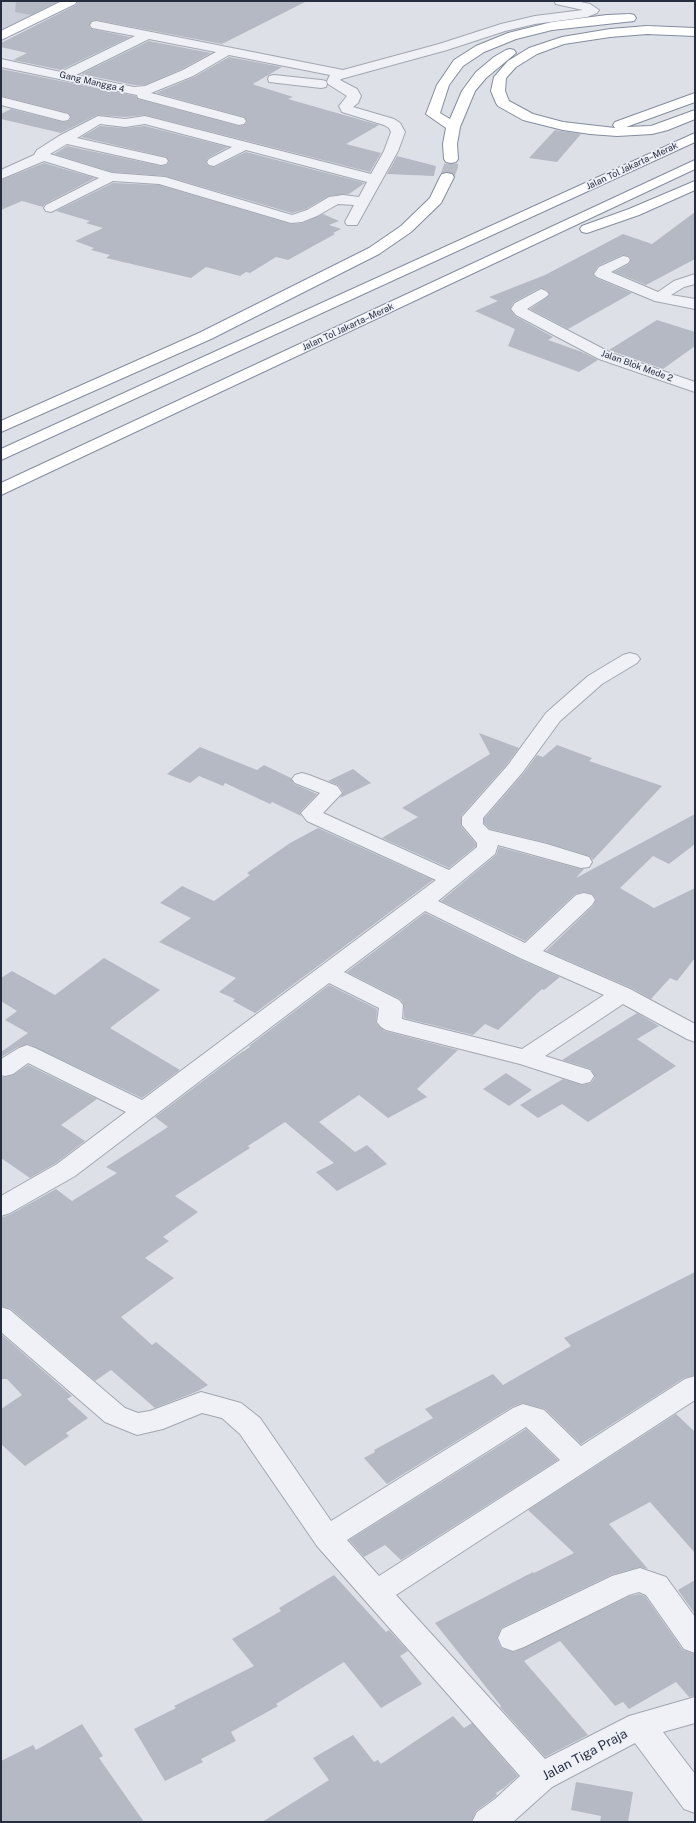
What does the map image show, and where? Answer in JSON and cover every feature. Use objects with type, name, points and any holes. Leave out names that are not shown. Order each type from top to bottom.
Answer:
[{"type":"main road","points":[[1,36],[71,1]]},
{"type":"main road","points":[[453,127],[433,114],[443,85],[458,63],[480,49],[512,36],[552,26],[607,19],[646,17]]},
{"type":"main road","points":[[451,159],[450,144],[453,127],[469,91],[480,75],[498,60],[518,48],[549,37],[597,28],[642,24],[695,26]]},
{"type":"main road","points":[[695,32],[647,30],[610,33],[562,41],[533,52],[512,64],[500,77],[498,91],[503,103],[528,117],[564,126],[590,130],[617,132],[652,130],[668,126],[695,114]]},
{"type":"main road","points":[[590,130],[624,124],[695,96]]},
{"type":"main road","name":"Jalan Tol Jakarta–Merak","points":[[1,455],[695,137]]},
{"type":"main road","name":"Jalan Tol Jakarta–Merak","points":[[1,490],[695,164]]},
{"type":"main road","points":[[1,427],[205,336],[374,251],[406,229],[436,200],[447,176]]},
{"type":"main road","points":[[480,266],[634,212],[695,185]]},
{"type":"street","points":[[313,96],[317,87],[332,79],[501,28],[535,20],[587,13],[593,10],[586,6],[560,1]]},
{"type":"street","points":[[96,25],[227,51],[332,79],[352,92],[354,100],[346,106],[346,109],[390,122],[395,126],[398,132],[391,151],[352,222]]},
{"type":"street","points":[[63,76],[146,35]]},
{"type":"street","name":"Gang Mangga 4","points":[[1,63],[142,93],[188,73],[227,51]]},
{"type":"street","points":[[274,79],[332,79]]},
{"type":"street","points":[[139,120],[154,110],[148,105],[142,93]]},
{"type":"street","points":[[142,93],[239,121]]},
{"type":"street","points":[[1,101],[63,117]]},
{"type":"street","points":[[43,156],[41,155],[42,153],[98,120],[125,123],[139,120],[151,121],[376,180]]},
{"type":"street","points":[[64,139],[161,160]]},
{"type":"street","points":[[214,162],[244,146]]},
{"type":"street","points":[[1,175],[43,156],[110,176],[160,180],[297,219],[312,213],[334,200],[343,199],[363,202]]},
{"type":"street","points":[[51,208],[110,176]]},
{"type":"street","points":[[623,260],[604,270],[602,274],[660,298],[695,304]]},
{"type":"street","points":[[660,298],[667,291],[679,284],[695,279]]},
{"type":"street","name":"Jalan Blok Mede 2","points":[[541,294],[520,306],[518,309],[524,315],[559,331],[606,356],[695,387]]},
{"type":"street","points":[[1,1207],[66,1170],[423,902],[487,849],[488,842],[473,825],[472,816],[515,769],[554,718],[595,680],[630,659]]},
{"type":"street","points":[[302,779],[330,790],[332,793],[311,813],[314,816],[451,879]]},
{"type":"street","points":[[483,835],[539,849],[581,862]]},
{"type":"street","points":[[528,953],[584,900]]},
{"type":"street","points":[[423,902],[528,953],[622,994],[695,1034]]},
{"type":"street","points":[[327,973],[391,1005],[389,1022],[394,1025],[526,1058],[582,1076]]},
{"type":"street","points":[[526,1058],[622,994]]},
{"type":"street","points":[[1,1067],[5,1068],[27,1053],[144,1111]]},
{"type":"street","points":[[1,1317],[115,1414],[137,1424],[153,1420],[201,1402],[231,1410],[250,1426],[327,1538],[377,1592],[541,1777]]},
{"type":"street","points":[[377,1592],[578,1460],[695,1386]]},
{"type":"street","points":[[327,1538],[523,1415],[534,1418],[578,1460]]},
{"type":"street","points":[[513,1638],[622,1585],[640,1580],[656,1586],[695,1640]]},
{"type":"street","name":"Jalan Tiga Praja","points":[[488,1822],[506,1809],[541,1777],[640,1725],[695,1710]]},
{"type":"street","points":[[640,1725],[695,1799]]},
{"type":"shaded area","points":[[1,1],[64,1],[1,32]]},
{"type":"building","points":[[16,1],[59,1],[31,15],[15,12]]},
{"type":"building","points":[[78,1],[307,1],[222,44],[96,20],[92,21],[89,26],[92,29],[130,37],[61,70],[13,60],[27,53],[1,47],[1,43],[76,5]]},
{"type":"building","points":[[149,41],[211,53],[182,69],[145,85],[134,85],[81,74]]},
{"type":"building","points":[[229,57],[282,67],[253,84],[255,85],[293,97],[288,99],[379,125],[346,144],[381,153],[370,172],[145,115],[125,117],[97,115],[61,133],[1,119],[1,114],[11,109],[63,122],[68,121],[71,118],[68,113],[1,96],[1,69],[136,96],[138,99],[239,126],[244,125],[247,122],[244,117],[156,93],[194,77]]},
{"type":"building","points":[[100,126],[125,128],[145,126],[228,147],[208,158],[206,163],[209,166],[215,167],[246,152],[365,183],[349,194],[329,196],[306,209],[292,213],[165,176],[112,172],[54,154],[67,146],[161,166],[166,165],[169,162],[166,157],[81,137]]},
{"type":"building","points":[[555,130],[581,134],[557,162],[529,158]]},
{"type":"building","points":[[397,156],[436,166],[434,176],[387,174]]},
{"type":"building","points":[[44,163],[95,178],[45,204],[43,207],[22,201],[1,210],[1,180]]},
{"type":"building","points":[[113,183],[159,185],[291,224],[303,223],[323,214],[339,221],[329,225],[341,229],[333,233],[335,234],[288,260],[276,257],[250,273],[246,272],[240,276],[206,267],[191,278],[106,258],[110,255],[91,250],[94,248],[75,241],[103,228],[86,223],[90,221],[56,211]]},
{"type":"building","points":[[695,212],[695,259],[646,285],[614,272],[629,264],[631,259],[628,256],[622,255],[598,266],[593,274],[596,278],[632,293],[568,329],[530,309],[550,295],[547,290],[540,288],[514,302],[510,309],[515,316],[553,337],[548,340],[582,352],[598,360],[579,372],[508,346],[515,329],[475,311],[498,301],[489,297],[545,275],[623,234],[652,244]]},
{"type":"building","points":[[657,320],[695,332],[695,346],[663,369],[609,350]]},
{"type":"building","points":[[479,733],[519,748],[507,764],[461,816],[461,826],[476,846],[449,868],[382,838],[418,817],[402,808],[490,754]]},
{"type":"building","points":[[557,745],[592,758],[589,761],[662,786],[593,860],[589,856],[547,843],[490,829],[484,823],[484,819],[523,774],[537,755],[543,757]]},
{"type":"building","points":[[200,747],[257,770],[264,765],[291,778],[294,784],[317,794],[300,812],[301,816],[272,802],[270,804],[225,783],[223,786],[199,776],[190,783],[167,774]]},
{"type":"building","points":[[353,769],[371,783],[340,798],[343,792],[338,785],[328,781]]},
{"type":"building","points":[[695,814],[695,844],[669,864],[653,856],[620,888],[654,908],[695,888],[695,958],[677,981],[670,978],[651,999],[631,988],[546,951],[593,906],[596,899],[592,894],[584,892],[575,894],[525,941],[441,901],[496,855],[499,847],[584,869],[576,878]]},
{"type":"building","points":[[318,828],[433,880],[255,1013],[233,1001],[235,999],[219,992],[236,978],[159,942],[191,918],[160,903],[182,886],[214,901],[250,875],[247,873],[290,843]]},
{"type":"building","points":[[425,913],[519,959],[560,977],[544,990],[542,989],[498,1030],[485,1024],[473,1035],[404,1018],[404,1005],[400,999],[347,972]]},
{"type":"building","points":[[104,958],[160,990],[110,1028],[180,1070],[142,1098],[28,1044],[18,1047],[1,1057],[1,1052],[28,1033],[5,1020],[17,1011],[1,1001],[1,978],[12,971],[55,995]]},
{"type":"building","points":[[329,985],[377,1009],[376,1023],[385,1031],[458,1050],[417,1089],[427,1097],[388,1118],[359,1095],[319,1122],[355,1152],[367,1145],[387,1164],[337,1191],[316,1172],[334,1163],[285,1122],[248,1146],[250,1148],[175,1196],[198,1212],[163,1237],[169,1241],[145,1258],[174,1278],[121,1317],[152,1345],[156,1342],[208,1385],[198,1391],[155,1408],[111,1370],[95,1381],[11,1309],[1,1306],[1,1218],[56,1189],[72,1201],[117,1173],[106,1167],[168,1127],[155,1117],[250,1047],[249,1046]]},
{"type":"building","points":[[637,1013],[659,1026],[637,1039],[676,1066],[588,1122],[562,1104],[538,1118],[520,1105],[563,1079],[582,1085],[591,1083],[595,1077],[591,1069],[562,1060]]},
{"type":"building","points":[[28,1065],[97,1099],[61,1125],[85,1141],[56,1163],[30,1178],[1,1158],[1,1077],[13,1075]]},
{"type":"building","points":[[506,1073],[532,1090],[509,1106],[483,1089]]},
{"type":"building","points":[[695,1272],[695,1375],[684,1378],[581,1444],[545,1409],[522,1403],[512,1407],[387,1484],[364,1458],[375,1452],[374,1450],[433,1418],[425,1409],[493,1374],[503,1385],[571,1346],[564,1338]]},
{"type":"building","points":[[1,1334],[72,1396],[67,1399],[88,1418],[66,1433],[69,1436],[25,1466],[1,1444],[1,1409],[22,1395],[7,1379],[1,1379]]},
{"type":"building","points":[[676,1414],[695,1432],[695,1553],[650,1502],[609,1524],[648,1569],[640,1567],[611,1575],[501,1628],[497,1639],[501,1648],[514,1652],[630,1596],[639,1594],[645,1596],[683,1650],[695,1654],[695,1696],[689,1697],[676,1682],[629,1709],[623,1702],[615,1706],[560,1641],[524,1661],[588,1735],[545,1757],[500,1707],[501,1706],[435,1623],[533,1572],[534,1573],[574,1553],[528,1510]]},
{"type":"building","points":[[526,1429],[558,1460],[401,1560],[385,1545],[364,1557],[349,1540]]},
{"type":"building","points":[[334,1575],[386,1632],[389,1630],[408,1651],[400,1656],[422,1684],[381,1708],[344,1662],[276,1704],[278,1706],[231,1732],[236,1741],[201,1759],[203,1762],[165,1781],[134,1729],[176,1708],[174,1706],[254,1666],[232,1639],[281,1611],[279,1608]]},
{"type":"building","points":[[695,1580],[695,1614],[678,1590]]},
{"type":"building","points":[[453,1716],[464,1728],[472,1723],[518,1776],[496,1793],[497,1795],[494,1798],[476,1811],[471,1822],[262,1822],[329,1780],[313,1758],[353,1735],[374,1762],[378,1760],[381,1764]]},
{"type":"building","points":[[82,1724],[103,1756],[99,1758],[144,1822],[1,1822],[1,1761],[33,1745],[36,1750]]},
{"type":"building","points":[[576,1782],[633,1792],[628,1822],[600,1822],[601,1816],[571,1810]]},
{"type":"tunnel","points":[[447,177],[451,166],[451,159]]}]
